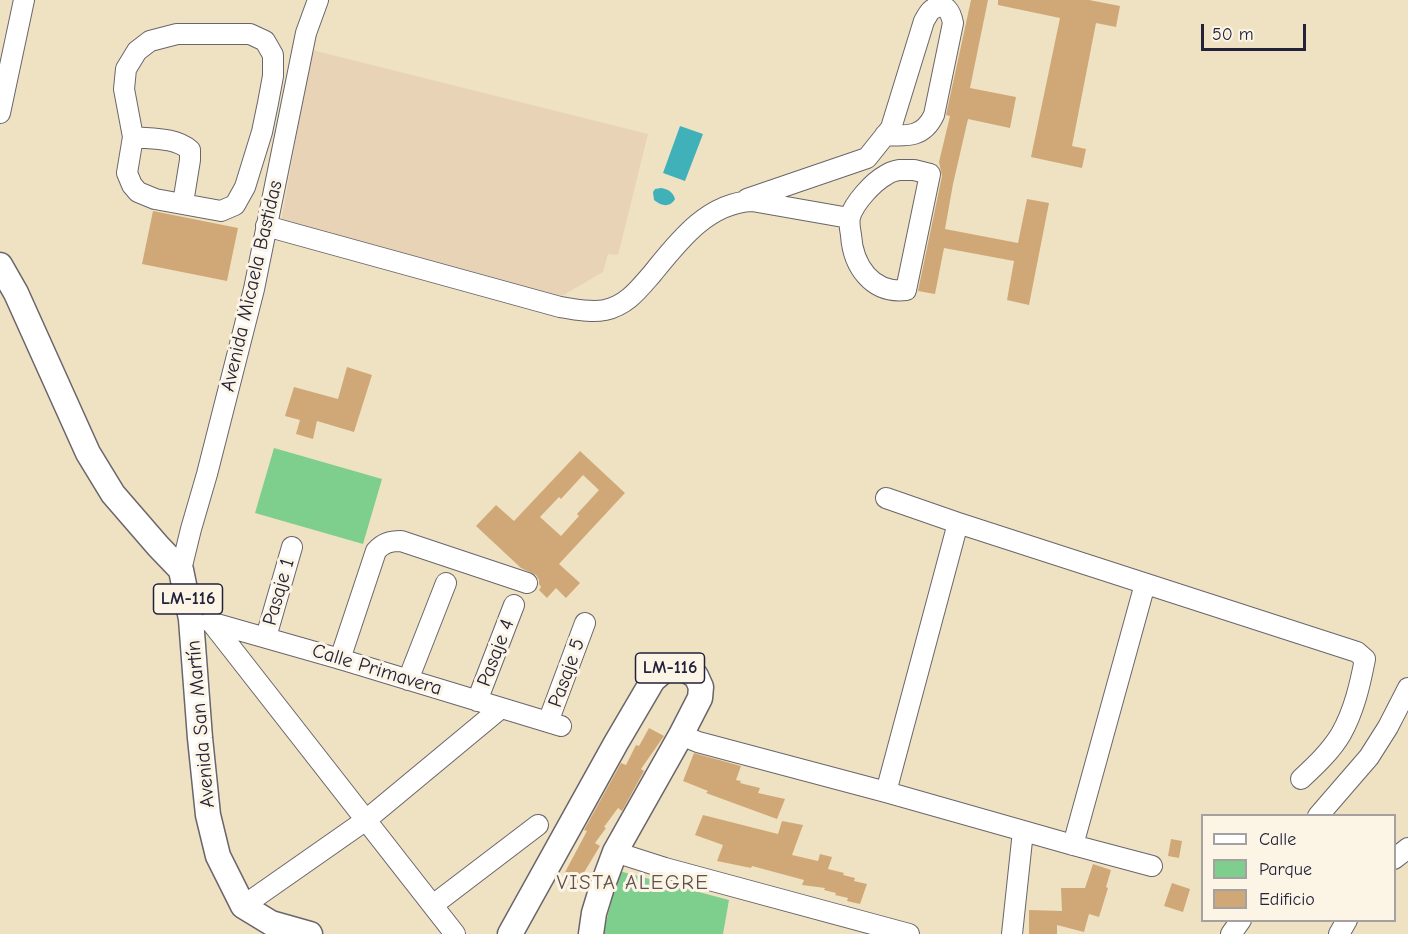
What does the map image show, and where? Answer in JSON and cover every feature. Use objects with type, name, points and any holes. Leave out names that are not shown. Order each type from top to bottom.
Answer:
[{"type":"main road","name":"LM-116","points":[[0,265],[16,293],[93,461],[113,494],[181,570]]},
{"type":"main road","name":"Avenida San Martín","points":[[181,570],[201,621],[200,738],[208,815],[218,856],[243,906]]},
{"type":"main road","name":"LM-116","points":[[510,934],[653,680],[667,668],[682,668],[696,676],[701,687],[700,698],[615,852],[599,895],[591,934]]},
{"type":"main road","points":[[243,906],[271,923],[310,934]]},
{"type":"street","points":[[0,113],[24,0]]},
{"type":"street","name":"Avenida Micaela Bastidas","points":[[181,570],[245,324],[306,33],[318,0]]},
{"type":"street","points":[[266,226],[560,307],[589,311],[606,309],[631,298],[692,227],[709,215],[725,206],[867,158],[885,135],[891,128],[924,21],[932,9],[941,6],[946,8],[951,14],[953,23],[934,115],[926,128],[919,132],[908,136],[885,135]]},
{"type":"street","points":[[177,34],[250,34],[265,41],[273,55],[273,76],[262,132],[245,187],[235,205],[221,211],[155,199],[138,192],[132,185],[128,173],[133,137],[124,89],[126,69],[137,51],[150,40],[177,34]]},
{"type":"street","points":[[262,132],[285,135]]},
{"type":"street","points":[[133,137],[168,140],[183,144],[190,150],[183,203]]},
{"type":"street","points":[[914,170],[930,174],[906,290],[896,291],[885,288],[865,274],[852,248],[849,218],[864,194],[887,173],[914,170]]},
{"type":"street","points":[[741,201],[849,218]]},
{"type":"street","points":[[886,498],[1357,652],[1365,659],[1357,697],[1340,735],[1319,762],[1300,779]]},
{"type":"street","points":[[886,792],[958,523]]},
{"type":"street","points":[[340,659],[376,551],[382,544],[400,541],[527,584]]},
{"type":"street","name":"Pasaje 1","points":[[266,637],[292,547]]},
{"type":"street","points":[[408,680],[446,583]]},
{"type":"street","points":[[1073,845],[1145,584]]},
{"type":"street","name":"Pasaje 4","points":[[477,701],[514,605]]},
{"type":"street","points":[[201,621],[366,820],[455,934]]},
{"type":"street","name":"Calle Primavera","points":[[201,621],[266,637],[555,724]]},
{"type":"street","name":"Pasaje 5","points":[[555,724],[585,623]]},
{"type":"street","points":[[1320,814],[1369,756],[1388,727],[1408,688]]},
{"type":"street","points":[[243,906],[366,820],[501,708]]},
{"type":"street","points":[[681,735],[698,742],[1152,866]]},
{"type":"street","points":[[433,905],[538,825]]},
{"type":"street","points":[[1012,934],[1023,831]]},
{"type":"street","points":[[1396,858],[1408,848]]},
{"type":"street","points":[[615,852],[665,868],[909,934]]},
{"type":"street","points":[[1231,934],[1240,922]]},
{"type":"shaded area","points":[[312,50],[648,134],[618,255],[608,254],[603,272],[560,297],[280,227]]},
{"type":"green space","points":[[274,448],[382,479],[363,544],[255,513]]},
{"type":"green space","points":[[619,871],[729,900],[723,934],[603,934]]},
{"type":"water","points":[[680,126],[703,134],[685,181],[663,173]]},
{"type":"water","points":[[661,188],[673,194],[675,199],[671,204],[662,205],[654,200],[653,192]]},
{"type":"building","points":[[971,0],[988,0],[970,88],[1016,97],[1010,128],[968,119],[945,229],[1018,243],[1027,199],[1049,203],[1029,305],[1007,300],[1014,261],[944,248],[935,294],[918,291],[942,176],[939,162],[950,116],[946,115]]},
{"type":"building","points":[[998,0],[1089,0],[1120,6],[1116,27],[1096,23],[1072,146],[1086,149],[1082,168],[1031,157],[1060,18],[998,5]]},
{"type":"building","points":[[153,211],[238,228],[227,281],[142,264]]},
{"type":"building","points":[[347,367],[372,375],[354,432],[317,421],[313,439],[296,434],[300,420],[285,416],[294,387],[338,399]]},
{"type":"building","points":[[580,451],[625,493],[559,564],[580,583],[566,598],[556,588],[547,598],[539,590],[541,587],[536,575],[521,568],[476,526],[496,505],[514,521]],"holes":[[[583,475],[599,490],[561,536],[540,517]]]},
{"type":"building","points":[[649,728],[664,736],[641,769],[644,771],[622,811],[618,808],[604,827],[606,828],[595,843],[600,846],[577,884],[563,876],[587,831],[584,830],[621,763],[626,765],[636,745],[639,746]]},
{"type":"building","points":[[694,753],[741,766],[736,780],[741,781],[740,783],[760,788],[758,793],[785,799],[777,819],[706,793],[708,791],[683,781]]},
{"type":"building","points":[[703,815],[778,834],[782,821],[803,825],[792,855],[818,861],[820,854],[832,857],[828,869],[844,873],[843,875],[855,878],[854,881],[867,884],[860,904],[847,901],[848,898],[835,895],[836,893],[824,890],[825,888],[802,885],[804,880],[752,866],[751,868],[717,861],[723,845],[695,835]]},
{"type":"building","points":[[1171,839],[1182,841],[1179,858],[1168,856]]},
{"type":"building","points":[[1093,864],[1111,870],[1099,917],[1089,914],[1084,932],[1057,925],[1057,934],[1029,934],[1029,910],[1062,911],[1061,888],[1085,888]]},
{"type":"building","points":[[1172,883],[1190,889],[1183,912],[1164,906]]},
{"type":"district","name":"VISTA ALEGRE","points":[[633,883]]}]
